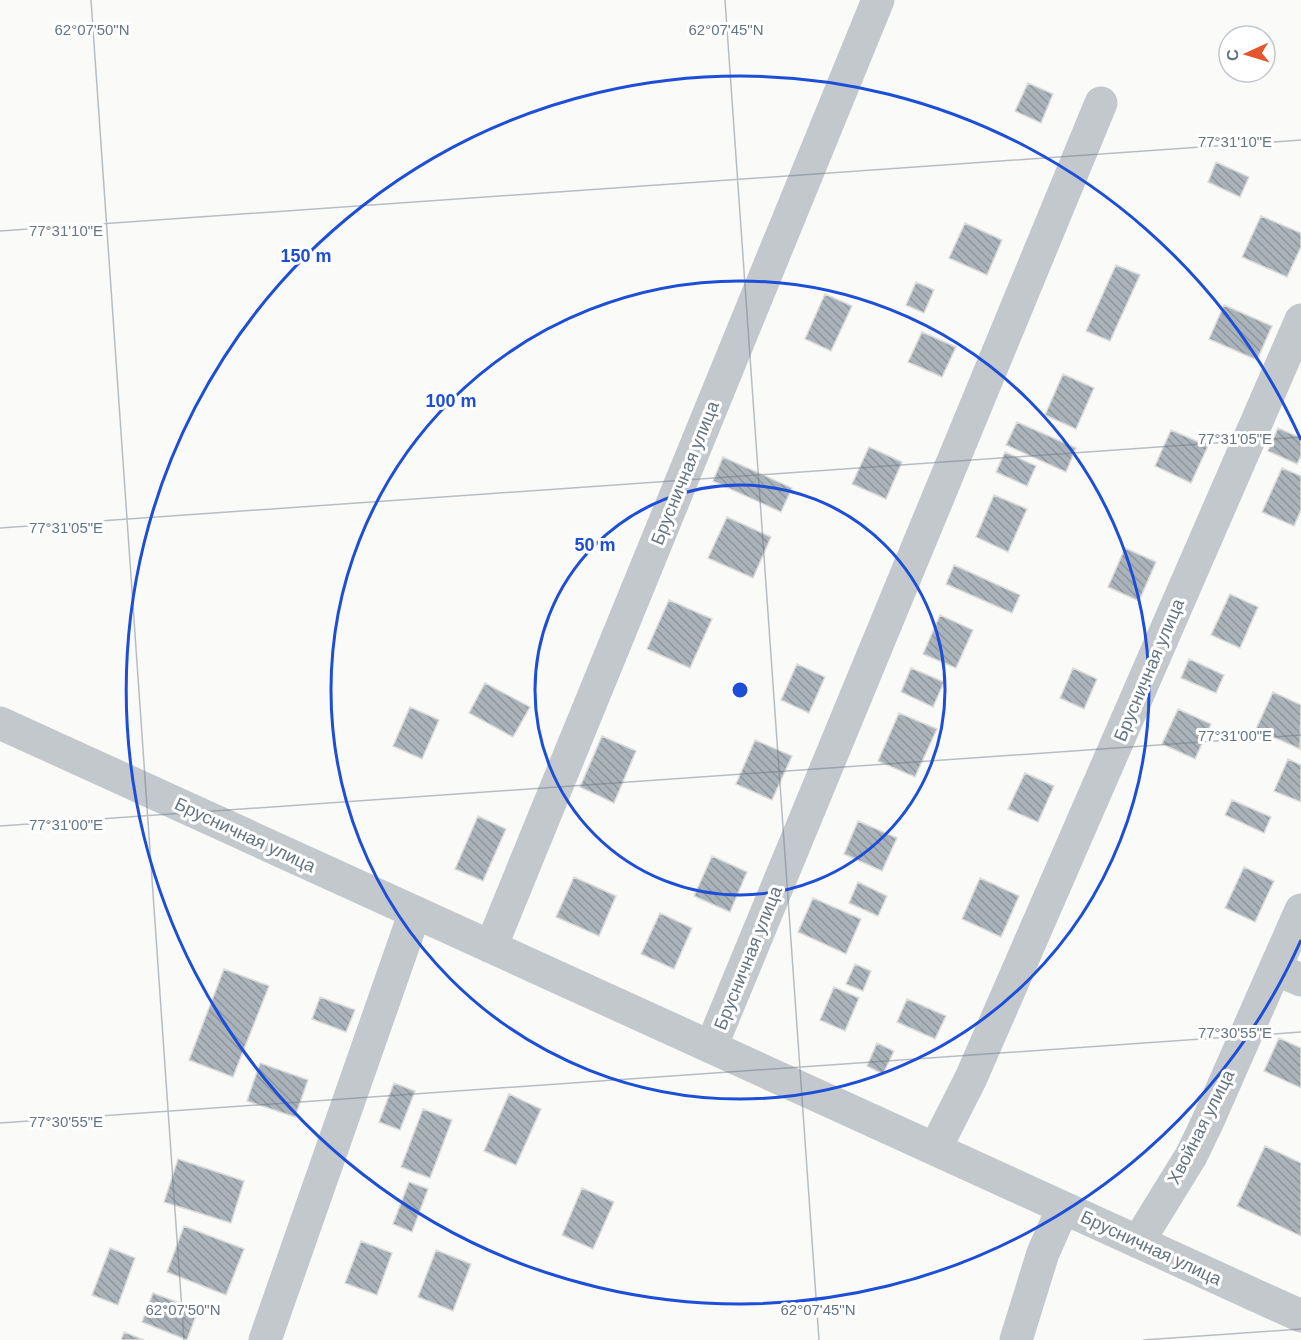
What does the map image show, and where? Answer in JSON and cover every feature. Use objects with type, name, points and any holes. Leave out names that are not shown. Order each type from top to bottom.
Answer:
[{"type":"street","name":"Брусничная улица","points":[[491,947],[878,0]]},
{"type":"street","name":"Брусничная улица","points":[[711,1047],[1101,103]]},
{"type":"street","name":"Брусничная улица","points":[[935,1149],[975,1067],[1301,320]]},
{"type":"street","name":"Брусничная улица","points":[[0,723],[1301,1316]]},
{"type":"street","name":"Хвойная улица","points":[[1138,1242],[1191,1156],[1288,974],[1301,910]]},
{"type":"street","points":[[265,1340],[415,912]]},
{"type":"street","points":[[1016,1340],[1043,1253],[1063,1208]]},
{"type":"building","points":[[1028,83],[1053,94],[1041,123],[1015,111]]},
{"type":"building","points":[[1216,162],[1249,177],[1240,197],[1208,182]]},
{"type":"building","points":[[1261,216],[1301,233],[1301,247],[1287,277],[1242,257]]},
{"type":"building","points":[[965,223],[1002,240],[987,275],[949,258]]},
{"type":"building","points":[[1116,265],[1140,275],[1110,341],[1086,331]]},
{"type":"building","points":[[916,282],[934,290],[924,313],[906,305]]},
{"type":"building","points":[[825,294],[852,306],[831,351],[805,339]]},
{"type":"building","points":[[1224,305],[1272,326],[1257,360],[1209,339]]},
{"type":"building","points":[[922,332],[956,347],[942,377],[908,362]]},
{"type":"building","points":[[1063,374],[1094,388],[1076,429],[1045,415]]},
{"type":"building","points":[[1017,422],[1076,448],[1066,472],[1006,445]]},
{"type":"building","points":[[1278,428],[1301,438],[1301,456],[1297,464],[1268,451]]},
{"type":"building","points":[[1171,430],[1208,446],[1191,483],[1155,466]]},
{"type":"building","points":[[869,447],[902,462],[886,499],[852,484]]},
{"type":"building","points":[[1005,452],[1036,466],[1027,486],[996,472]]},
{"type":"building","points":[[723,457],[792,488],[781,512],[713,481]]},
{"type":"building","points":[[1282,468],[1301,476],[1301,510],[1294,526],[1262,512]]},
{"type":"building","points":[[994,495],[1027,509],[1008,552],[976,537]]},
{"type":"building","points":[[727,517],[771,537],[753,578],[708,558]]},
{"type":"building","points":[[1125,548],[1156,562],[1139,601],[1108,587]]},
{"type":"building","points":[[954,565],[1020,595],[1012,613],[946,584]]},
{"type":"building","points":[[1230,594],[1258,607],[1240,648],[1211,635]]},
{"type":"building","points":[[669,600],[712,619],[690,668],[647,649]]},
{"type":"building","points":[[940,615],[973,630],[956,668],[923,654]]},
{"type":"building","points":[[1189,659],[1224,675],[1216,693],[1181,678]]},
{"type":"building","points":[[797,664],[825,677],[809,713],[781,700]]},
{"type":"building","points":[[911,668],[944,682],[933,707],[901,692]]},
{"type":"building","points":[[1073,668],[1097,679],[1084,709],[1060,698]]},
{"type":"building","points":[[485,683],[530,707],[513,737],[469,713]]},
{"type":"building","points":[[1273,692],[1301,705],[1300,749],[1256,729]]},
{"type":"building","points":[[410,707],[439,720],[422,759],[393,746]]},
{"type":"building","points":[[1178,709],[1211,724],[1195,759],[1162,744]]},
{"type":"building","points":[[899,713],[937,729],[915,777],[878,761]]},
{"type":"building","points":[[602,736],[636,751],[614,803],[580,787]]},
{"type":"building","points":[[755,740],[792,756],[772,800],[736,784]]},
{"type":"building","points":[[1288,759],[1301,765],[1301,802],[1274,791]]},
{"type":"building","points":[[1025,773],[1054,786],[1038,822],[1008,809]]},
{"type":"building","points":[[1232,800],[1271,817],[1264,833],[1225,815]]},
{"type":"building","points":[[478,816],[506,829],[483,881],[455,869]]},
{"type":"building","points":[[858,821],[897,838],[882,871],[844,854]]},
{"type":"building","points":[[712,856],[747,872],[730,912],[694,896]]},
{"type":"building","points":[[1244,867],[1274,881],[1255,922],[1225,908]]},
{"type":"building","points":[[574,877],[616,896],[599,936],[556,917]]},
{"type":"building","points":[[980,878],[1019,896],[1001,937],[962,919]]},
{"type":"building","points":[[858,882],[887,896],[878,916],[849,903]]},
{"type":"building","points":[[813,898],[861,919],[846,954],[798,932]]},
{"type":"building","points":[[660,913],[692,928],[674,969],[641,954]]},
{"type":"building","points":[[855,964],[871,971],[863,991],[846,984]]},
{"type":"building","points":[[224,969],[269,986],[233,1077],[189,1060]]},
{"type":"building","points":[[834,987],[859,998],[845,1031],[820,1020]]},
{"type":"building","points":[[320,997],[355,1010],[346,1032],[312,1019]]},
{"type":"building","points":[[907,999],[946,1016],[935,1039],[897,1022]]},
{"type":"building","points":[[1279,1038],[1301,1048],[1301,1088],[1264,1071]]},
{"type":"building","points":[[877,1043],[894,1051],[883,1074],[867,1066]]},
{"type":"building","points":[[260,1063],[308,1080],[295,1117],[247,1101]]},
{"type":"building","points":[[394,1083],[415,1091],[400,1130],[379,1122]]},
{"type":"building","points":[[509,1094],[541,1109],[516,1165],[484,1151]]},
{"type":"building","points":[[423,1109],[452,1120],[430,1178],[401,1167]]},
{"type":"building","points":[[1265,1146],[1301,1163],[1301,1236],[1237,1206]]},
{"type":"building","points":[[178,1159],[244,1181],[231,1223],[164,1202]]},
{"type":"building","points":[[409,1182],[428,1189],[412,1232],[393,1224]]},
{"type":"building","points":[[582,1188],[614,1202],[593,1249],[562,1235]]},
{"type":"building","points":[[184,1226],[244,1249],[226,1295],[167,1272]]},
{"type":"building","points":[[361,1241],[392,1253],[377,1295],[345,1283]]},
{"type":"building","points":[[110,1248],[135,1258],[118,1305],[92,1295]]},
{"type":"building","points":[[436,1250],[471,1264],[453,1311],[418,1297]]},
{"type":"building","points":[[153,1293],[198,1310],[187,1340],[142,1322]]},
{"type":"building","points":[[124,1332],[144,1340],[121,1340]]}]
